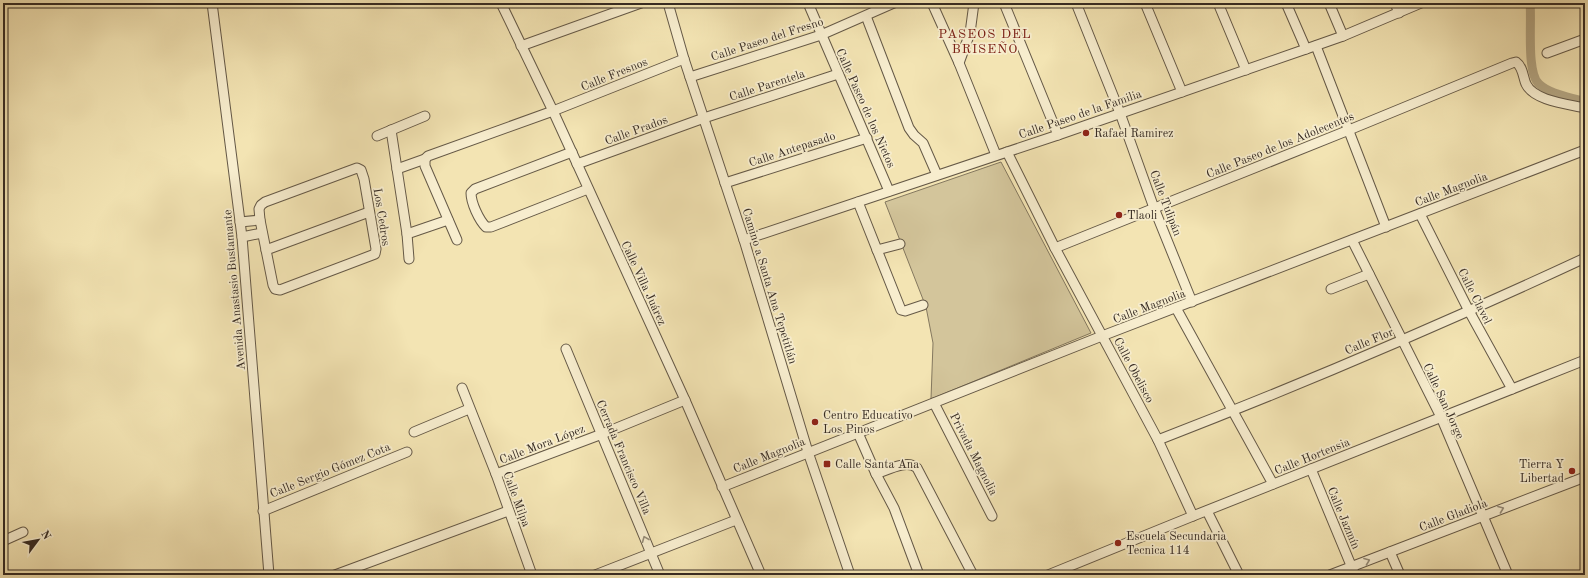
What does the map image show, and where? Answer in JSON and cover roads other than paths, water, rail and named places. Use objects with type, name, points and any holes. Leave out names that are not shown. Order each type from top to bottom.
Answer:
[{"type":"street","name":"Avenida Anastasio Bustamante","points":[[212,3],[242,238],[269,575]]},
{"type":"street","name":"Calle Villa Juárez","points":[[501,3],[553,111],[685,400],[761,575]]},
{"type":"street","points":[[521,46],[641,3]]},
{"type":"street","name":"Camino a Santa Ana Tepetitlán","points":[[668,3],[684,59],[744,240],[808,452],[850,575]]},
{"type":"street","name":"Calle Paseo de los Nietos","points":[[808,3],[889,191]]},
{"type":"street","name":"Calle Paseo del Fresno","points":[[690,77],[821,35],[894,3]]},
{"type":"street","points":[[932,3],[959,63],[996,155]]},
{"type":"street","points":[[959,63],[970,33],[974,3]]},
{"type":"street","points":[[1004,3],[1058,135]]},
{"type":"street","name":"Calle Tulipán","points":[[1076,3],[1120,113],[1154,208],[1192,302]]},
{"type":"street","points":[[1145,3],[1182,92]]},
{"type":"street","points":[[1218,3],[1246,70]]},
{"type":"street","points":[[1286,3],[1306,50]]},
{"type":"street","points":[[1329,3],[1343,36]]},
{"type":"street","points":[[1395,3],[1399,13]]},
{"type":"street","name":"Calle Paseo de la Familia","points":[[744,240],[1306,50],[1421,3]]},
{"type":"street","points":[[866,16],[909,128],[923,143],[937,175]]},
{"type":"street","points":[[1547,53],[1585,39]]},
{"type":"street","points":[[1316,46],[1386,227]]},
{"type":"street","name":"Calle Fresnos","points":[[397,169],[425,159],[428,156],[553,111],[684,59]]},
{"type":"street","name":"Calle Paseo de los Adolecentes","points":[[1055,248],[1512,63],[1516,62],[1519,65],[1527,86],[1531,91],[1545,99],[1585,108]]},
{"type":"street","name":"Calle Parentela","points":[[704,118],[838,74]]},
{"type":"street","points":[[377,136],[425,116]]},
{"type":"street","name":"Calle Prados","points":[[577,164],[704,118]]},
{"type":"street","points":[[391,130],[407,234],[409,259]]},
{"type":"street","name":"Calle Antepasado","points":[[725,183],[867,138]]},
{"type":"street","name":"Calle Magnolia","points":[[722,487],[1103,336],[1585,150]]},
{"type":"street","points":[[572,152],[475,189],[471,193],[471,198],[483,223],[486,227],[491,227],[588,189]]},
{"type":"street","name":"Calle Obelisco","points":[[1007,152],[1055,248],[1158,440],[1193,516]]},
{"type":"street","points":[[425,159],[425,166],[457,240]]},
{"type":"street","name":"Los Cedros","points":[[357,168],[361,170],[363,174],[369,212],[376,248],[376,252],[373,256],[280,290],[275,289],[262,233],[259,209],[261,205],[265,202],[357,168]]},
{"type":"street","points":[[858,202],[901,310],[905,311],[923,305]]},
{"type":"street","points":[[266,250],[369,212]]},
{"type":"street","name":"Calle Clavel","points":[[1420,214],[1469,311],[1512,389]]},
{"type":"street","points":[[240,222],[260,220]]},
{"type":"street","points":[[407,234],[448,220]]},
{"type":"street","points":[[242,238],[262,233]]},
{"type":"street","name":"Calle San Jorge","points":[[1352,240],[1441,417],[1508,575]]},
{"type":"street","points":[[877,250],[900,244]]},
{"type":"street","name":"Calle Flor","points":[[1158,440],[1232,411],[1402,340],[1585,258]]},
{"type":"street","points":[[1331,289],[1369,274]]},
{"type":"street","points":[[1176,308],[1273,484]]},
{"type":"street","name":"Cerrada Francisco Villa","points":[[566,349],[660,575]]},
{"type":"street","name":"Calle Hortensia","points":[[1048,575],[1585,360]]},
{"type":"street","name":"Calle Milpa","points":[[462,388],[496,474],[532,575]]},
{"type":"street","name":"Calle Mora López","points":[[496,474],[602,434],[685,400]]},
{"type":"street","name":"Privada Magnolia","points":[[934,403],[992,516]]},
{"type":"street","points":[[414,432],[470,409]]},
{"type":"street","points":[[858,433],[876,474],[894,508],[919,575]]},
{"type":"street","name":"Calle Sergio Gómez Cota","points":[[263,511],[407,452]]},
{"type":"street","points":[[876,474],[907,464],[913,465],[917,468],[973,575]]},
{"type":"street","name":"Calle Jazmín","points":[[1311,469],[1353,571]]},
{"type":"street","name":"Calle Gladiola","points":[[1330,575],[1353,571],[1390,552],[1585,477]]},
{"type":"street","points":[[335,575],[508,511]]},
{"type":"street","points":[[1207,511],[1239,575]]},
{"type":"street","points":[[600,574],[736,520]]},
{"type":"street","points":[[3,541],[23,532]]},
{"type":"street","points":[[1390,552],[1400,575]]},
{"type":"waterway","points":[[1530,3],[1530,46],[1532,69],[1535,78],[1539,84],[1549,91],[1585,102]]},
{"type":"place","name":"Rafael Ramirez","points":[[1086,133]]},
{"type":"place","name":"Tlaoli","points":[[1119,215]]},
{"type":"place","name":"Centro Educativo Los Pinos","points":[[815,422]]},
{"type":"place","name":"Calle Santa Ana","points":[[827,464]]},
{"type":"place","name":"Tierra Y Libertad","points":[[1572,471]]},
{"type":"place","name":"Escuela Secundaria Tecnica 114","points":[[1118,543]]},
{"type":"district","name":"PASEOS DEL BRISEÑO","points":[[985,40]]}]
